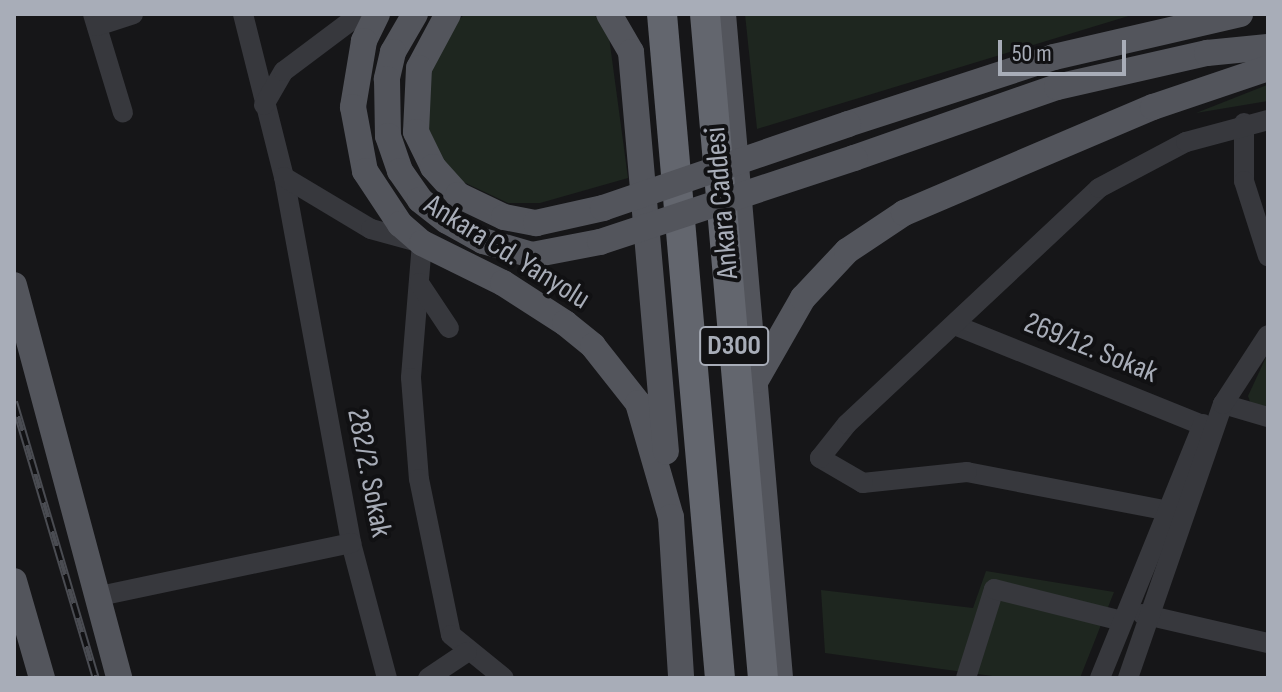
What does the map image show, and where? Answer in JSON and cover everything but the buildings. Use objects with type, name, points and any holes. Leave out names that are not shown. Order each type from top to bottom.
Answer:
[{"type":"highway","name":"Ankara Caddesi","points":[[662,14],[720,678]]},
{"type":"highway","name":"Ankara Caddesi","points":[[705,14],[763,678]]},
{"type":"main road","name":"Ankara Cd. Yanyolu","points":[[377,14],[356,74],[357,140],[365,171],[382,198],[422,243],[503,283],[593,346],[638,403],[671,517],[681,678]]},
{"type":"main road","points":[[415,14],[393,52],[387,79],[388,136],[400,171],[420,200],[447,221],[483,241],[532,255],[600,242],[1057,87],[1207,53],[1268,47]]},
{"type":"main road","points":[[448,14],[419,68],[416,132],[433,167],[458,195],[504,217],[536,223],[603,208],[1054,57],[1240,14]]},
{"type":"main road","points":[[609,14],[631,52],[671,517]]},
{"type":"main road","points":[[723,14],[780,678]]},
{"type":"main road","points":[[756,380],[803,298],[847,251],[904,213],[1153,107],[1268,68]]},
{"type":"main road","points":[[14,285],[119,678]]},
{"type":"main road","points":[[14,581],[42,678]]},
{"type":"street","points":[[123,113],[95,20],[133,14]]},
{"type":"street","name":"282/2. Sokak","points":[[243,14],[284,177],[351,543],[387,678]]},
{"type":"street","points":[[264,105],[284,71],[360,14]]},
{"type":"street","points":[[1169,511],[967,472],[863,483],[820,458],[847,424],[957,326],[1099,188],[1186,142],[1244,123],[1268,120]]},
{"type":"street","points":[[1244,123],[1244,181],[1268,256]]},
{"type":"street","points":[[284,177],[371,229],[422,243],[411,378],[419,479],[451,635],[467,652],[504,678]]},
{"type":"street","points":[[419,283],[449,328]]},
{"type":"street","name":"269/12. Sokak","points":[[957,326],[1202,425]]},
{"type":"street","points":[[1100,678],[1202,425],[1223,404],[1268,335]]},
{"type":"street","points":[[1223,404],[1268,417]]},
{"type":"street","points":[[1128,678],[1152,618],[1223,404]]},
{"type":"street","points":[[95,597],[351,543]]},
{"type":"street","points":[[966,678],[994,589],[1268,643]]},
{"type":"street","points":[[428,678],[467,652]]},
{"type":"shaded area","points":[[465,14],[594,14],[609,37],[628,178],[540,203],[508,203],[455,178],[426,139],[429,65],[440,37]]},
{"type":"shaded area","points":[[745,14],[1135,14],[757,129]]},
{"type":"shaded area","points":[[1267,85],[1268,101],[1196,113]]},
{"type":"shaded area","points":[[1268,353],[1268,410],[1252,407],[1248,396]]},
{"type":"shaded area","points":[[986,571],[1114,592],[1080,678],[1007,678],[825,653],[821,590],[973,608]]},
{"type":"railway","points":[[14,402],[96,678]]}]
